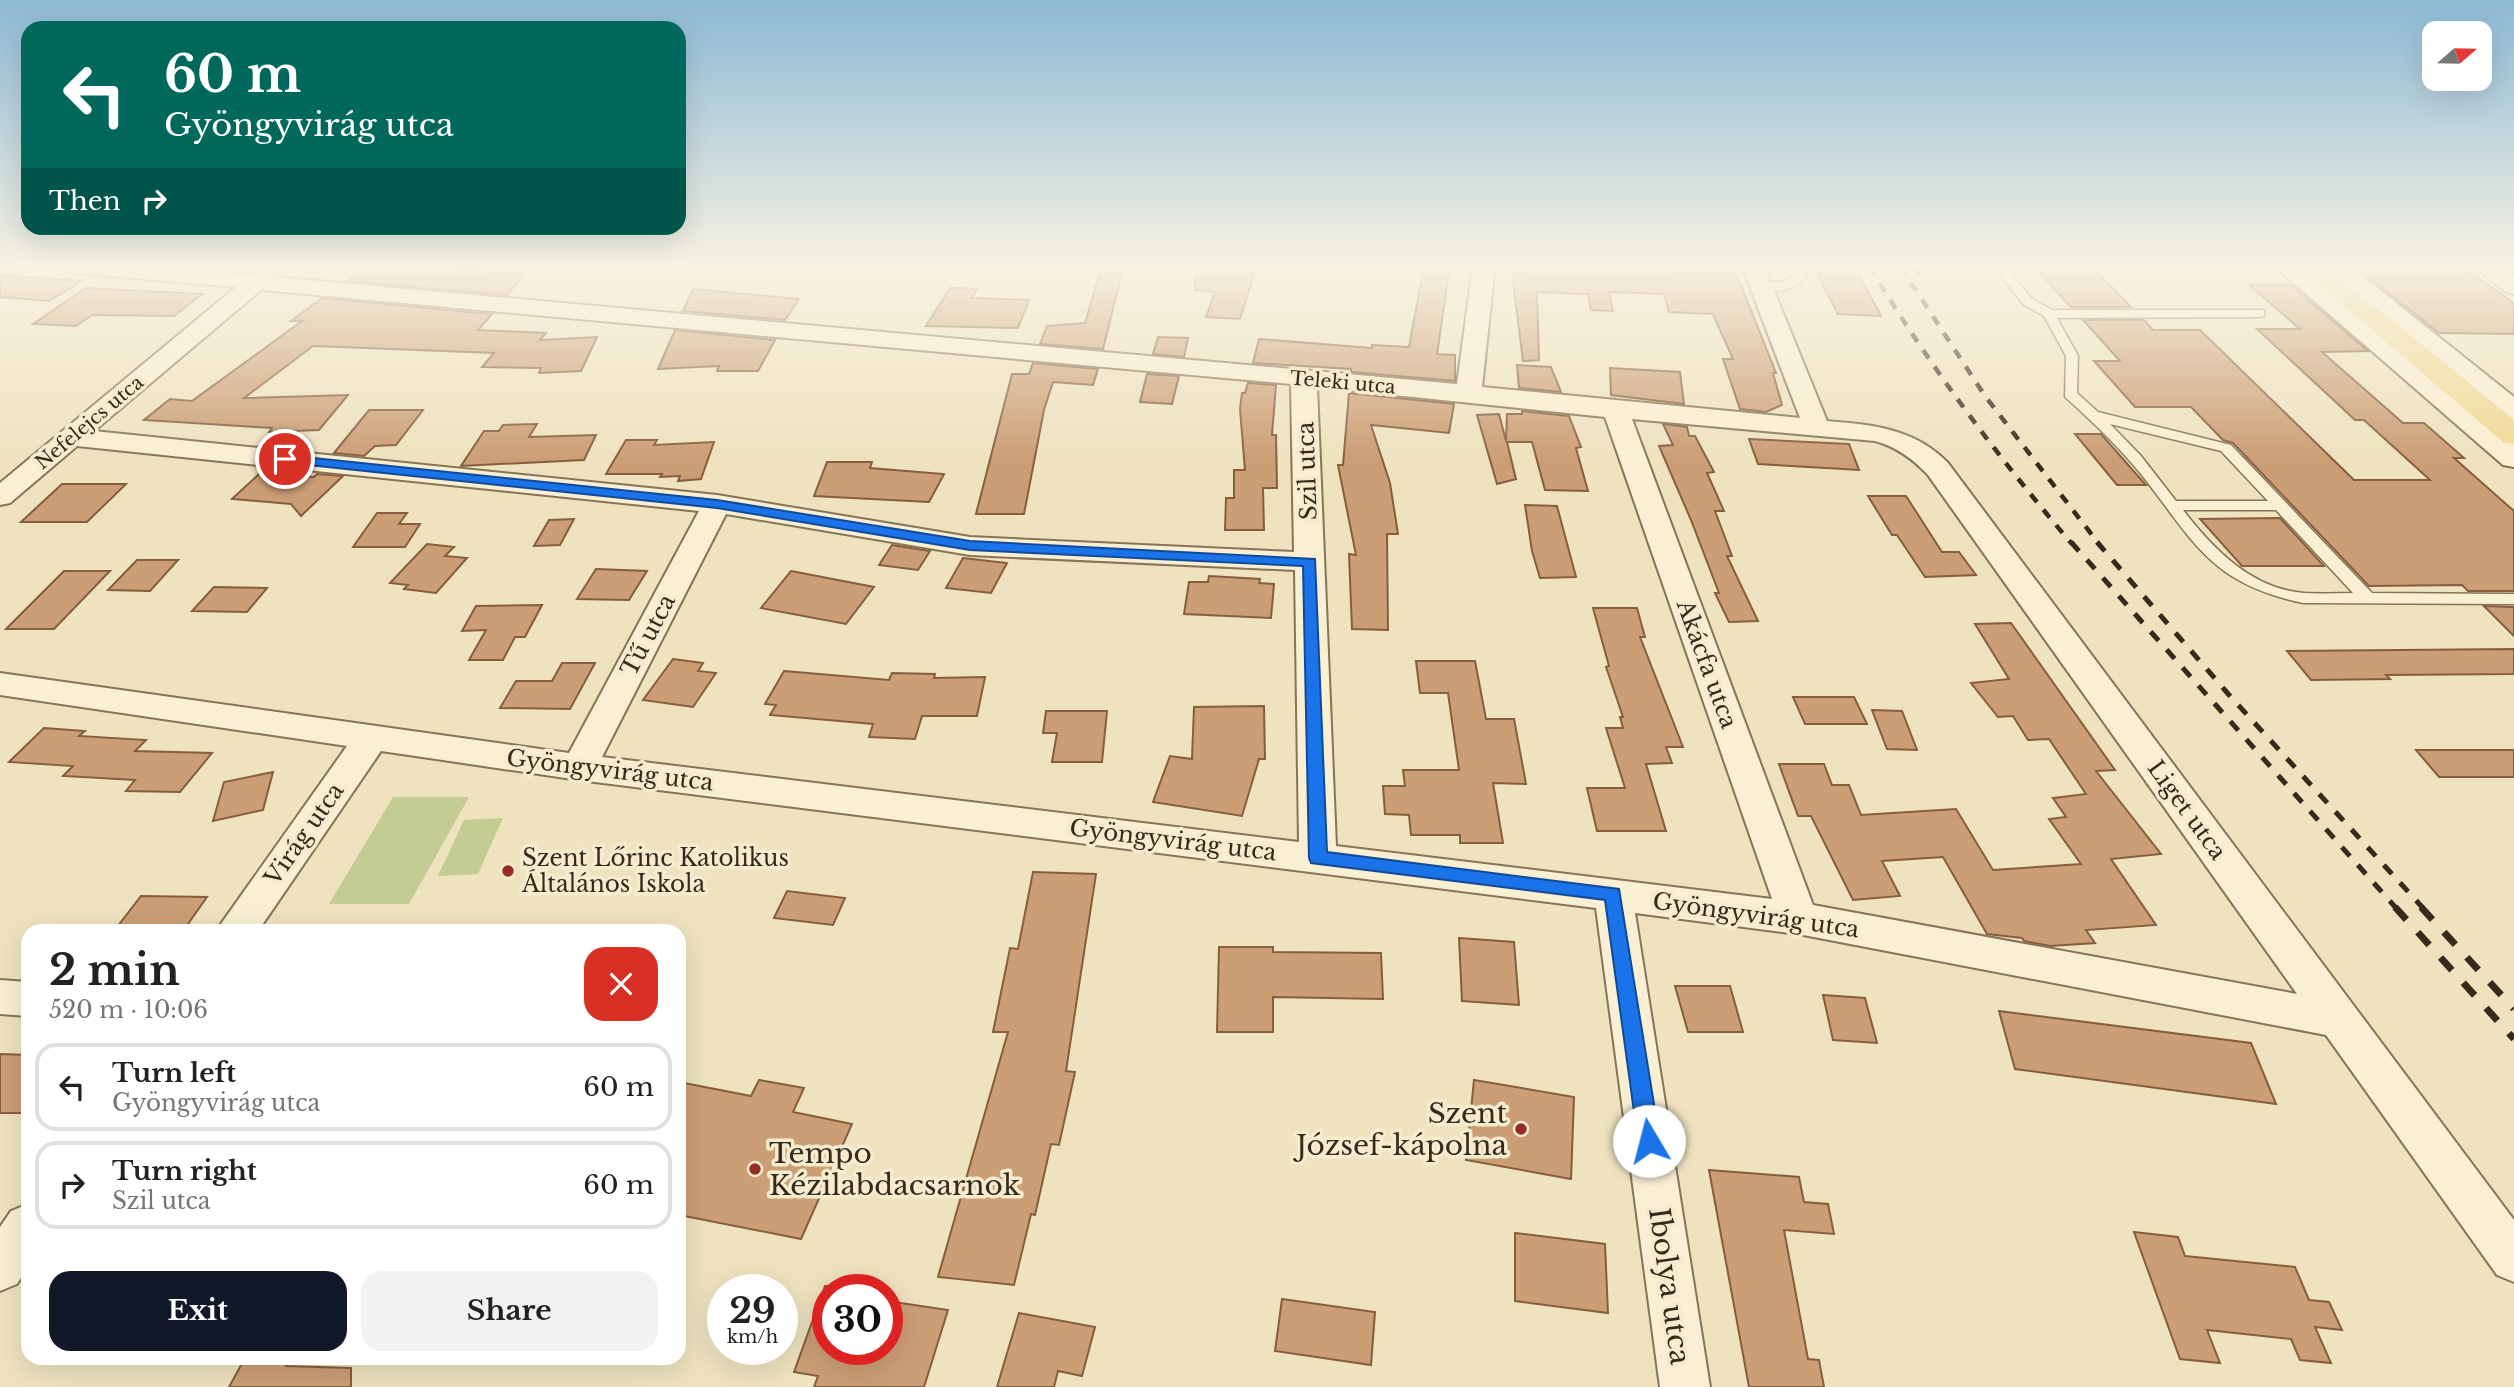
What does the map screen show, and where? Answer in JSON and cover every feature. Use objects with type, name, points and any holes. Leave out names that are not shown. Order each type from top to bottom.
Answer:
[{"type":"main road","points":[[2388,331],[2514,435]]},
{"type":"street","name":"Nefelejcs utca","points":[[0,497],[199,331]]},
{"type":"street","name":"Teleki utca","points":[[822,331],[1469,393],[1616,410],[1816,427]]},
{"type":"street","points":[[1469,393],[1476,331]]},
{"type":"street","points":[[1778,331],[1816,427]]},
{"type":"street","points":[[2364,331],[2514,458]]},
{"type":"street","points":[[2414,331],[2514,412]]},
{"type":"street","name":"Szil utca","points":[[1304,379],[1318,858]]},
{"type":"street","name":"Akácfa utca","points":[[1616,410],[1798,918]]},
{"type":"street","name":"Liget utca","points":[[1816,427],[1895,438],[1921,452],[1938,469],[2514,1259]]},
{"type":"street","points":[[70,437],[717,504],[970,545],[1310,562]]},
{"type":"street","name":"Tű utca","points":[[579,767],[717,504]]},
{"type":"street","name":"Gyöngyvirág utca","points":[[0,684],[579,767],[1798,918],[2342,1020]]},
{"type":"street","name":"Virág utca","points":[[241,924],[372,737]]},
{"type":"street","name":"Ibolya utca","points":[[1613,894],[1685,1387]]},
{"type":"street","points":[[0,998],[21,999]]},
{"type":"street","points":[[0,1267],[21,1237]]},
{"type":"lane","points":[[2058,331],[2072,356],[2070,394],[2111,432],[2216,560],[2252,584],[2304,598],[2514,599]]},
{"type":"lane","points":[[2093,415],[2226,448],[2368,598]]},
{"type":"lane","points":[[2169,505],[2280,506]]},
{"type":"green space","points":[[393,797],[469,797],[409,904],[329,904]]},
{"type":"green space","points":[[503,818],[478,874],[438,876],[464,820]]},
{"type":"building","points":[[289,331],[494,331],[546,333],[540,340],[597,337],[581,371],[539,373],[541,368],[482,367],[494,353],[313,346],[244,398],[348,395],[319,430],[269,432],[272,428],[144,420],[170,399],[192,401]]},
{"type":"building","points":[[675,331],[775,340],[758,371],[717,371],[719,366],[658,369]]},
{"type":"building","points":[[1045,331],[1108,331],[1103,349],[1040,344]]},
{"type":"building","points":[[1412,331],[1440,331],[1437,354],[1455,355],[1455,381],[1351,372],[1351,369],[1253,363],[1259,339],[1372,348],[1372,345],[1409,347]]},
{"type":"building","points":[[1519,331],[1538,331],[1539,360],[1523,361]]},
{"type":"building","points":[[1720,331],[1759,331],[1776,373],[1773,373],[1782,405],[1766,412],[1740,409],[1723,359],[1733,359]]},
{"type":"building","points":[[2093,331],[2201,331],[2354,480],[2430,480],[2364,420],[2355,420],[2259,331],[2344,331],[2368,351],[2322,352],[2403,423],[2424,423],[2464,458],[2454,458],[2514,511],[2514,591],[2468,591],[2462,585],[2369,586],[2233,443],[2223,440],[2191,407],[2135,407],[2094,361],[2120,361]]},
{"type":"building","points":[[2436,331],[2514,331],[2514,334],[2439,333]]},
{"type":"building","points":[[1158,337],[1188,338],[1184,357],[1153,354]]},
{"type":"building","points":[[1033,363],[1098,369],[1093,385],[1053,382],[1044,410],[1024,514],[976,514],[1012,374],[1029,374]]},
{"type":"building","points":[[1517,365],[1551,367],[1561,392],[1519,388]]},
{"type":"building","points":[[1610,368],[1680,372],[1684,404],[1611,395]]},
{"type":"building","points":[[1147,374],[1179,376],[1172,404],[1140,402]]},
{"type":"building","points":[[1248,383],[1276,385],[1272,435],[1276,435],[1277,488],[1263,488],[1264,530],[1225,530],[1226,498],[1234,498],[1234,470],[1245,470],[1240,409],[1242,393],[1245,393]]},
{"type":"building","points":[[1349,393],[1454,404],[1449,433],[1371,425],[1390,483],[1398,534],[1387,534],[1388,630],[1352,629],[1349,554],[1356,555],[1338,465],[1343,465]]},
{"type":"building","points":[[369,410],[423,410],[396,445],[375,446],[364,456],[334,453]]},
{"type":"building","points":[[1522,411],[1569,416],[1581,447],[1576,448],[1588,491],[1545,490],[1532,442],[1507,442],[1516,479],[1497,484],[1477,415],[1499,414],[1506,441],[1507,414],[1522,414]]},
{"type":"building","points":[[537,424],[529,437],[596,435],[584,460],[461,466],[484,431],[499,431],[503,425]]},
{"type":"building","points":[[1663,424],[1687,427],[1689,436],[1695,436],[1714,472],[1707,473],[1724,511],[1715,511],[1732,556],[1727,556],[1758,621],[1729,622],[1715,593],[1719,593],[1659,446],[1673,445]]},
{"type":"building","points":[[2075,434],[2101,434],[2146,485],[2117,485]]},
{"type":"building","points":[[1749,439],[1849,444],[1859,470],[1758,464]]},
{"type":"building","points":[[626,440],[657,440],[654,445],[714,442],[701,479],[678,481],[680,476],[660,477],[662,474],[606,474]]},
{"type":"building","points":[[827,462],[872,462],[870,468],[944,474],[929,502],[814,496]]},
{"type":"building","points":[[259,474],[343,476],[301,516],[291,504],[232,499]]},
{"type":"building","points":[[62,484],[126,484],[87,522],[21,522]]},
{"type":"building","points":[[1868,496],[1906,496],[1942,552],[1959,552],[1976,575],[1925,577],[1897,535],[1892,535]]},
{"type":"building","points":[[1525,505],[1557,506],[1576,577],[1540,578],[1532,551]]},
{"type":"building","points":[[377,513],[407,513],[399,524],[420,524],[405,547],[353,547]]},
{"type":"building","points":[[2280,518],[2324,566],[2242,566],[2200,519]]},
{"type":"building","points":[[574,519],[560,545],[534,546],[549,520]]},
{"type":"building","points":[[427,544],[454,547],[445,556],[467,558],[436,593],[404,589],[408,585],[390,583]]},
{"type":"building","points":[[892,545],[930,551],[918,570],[879,565]]},
{"type":"building","points":[[963,558],[1007,563],[991,593],[946,588]]},
{"type":"building","points":[[137,560],[178,560],[150,591],[108,590]]},
{"type":"building","points":[[596,569],[647,571],[629,600],[577,599]]},
{"type":"building","points":[[64,571],[110,571],[54,629],[6,629]]},
{"type":"building","points":[[791,571],[874,587],[846,624],[761,608]]},
{"type":"building","points":[[1209,576],[1260,579],[1259,583],[1274,584],[1271,618],[1184,614],[1189,582],[1208,582]]},
{"type":"building","points":[[214,587],[267,588],[247,612],[192,611]]},
{"type":"building","points":[[542,605],[525,637],[515,637],[503,660],[469,660],[486,630],[462,631],[476,606]]},
{"type":"building","points":[[2484,606],[2514,607],[2514,636]]},
{"type":"building","points":[[1593,608],[1637,608],[1645,637],[1640,637],[1683,747],[1666,747],[1672,763],[1646,764],[1666,831],[1597,831],[1587,788],[1625,788],[1606,728],[1623,728],[1620,717],[1623,717],[1606,667],[1609,666]]},
{"type":"building","points":[[2011,623],[2115,770],[2096,771],[2161,854],[2111,859],[2156,925],[2086,930],[2095,943],[2050,946],[2024,941],[2022,938],[1987,934],[1943,857],[1882,861],[1900,896],[1853,900],[1811,816],[1798,816],[1779,764],[1824,764],[1832,785],[1849,785],[1861,815],[1956,809],[1993,870],[2081,864],[2049,819],[2066,817],[2053,798],[2086,794],[2049,739],[2028,740],[2013,716],[1998,717],[1971,683],[2009,679],[1975,624]]},
{"type":"building","points":[[2514,649],[2514,674],[2386,675],[2390,679],[2311,680],[2287,651]]},
{"type":"building","points":[[673,659],[703,663],[698,671],[716,673],[693,707],[643,700]]},
{"type":"building","points":[[1416,661],[1475,661],[1486,719],[1514,719],[1526,784],[1493,783],[1503,843],[1460,843],[1460,835],[1411,835],[1409,815],[1385,814],[1383,786],[1405,786],[1403,770],[1459,770],[1448,693],[1420,693]]},
{"type":"building","points":[[562,663],[595,663],[570,709],[500,708],[516,681],[552,681]]},
{"type":"building","points":[[784,671],[889,680],[892,673],[935,674],[934,678],[985,677],[977,716],[922,716],[915,739],[869,737],[873,724],[770,715],[776,705],[765,704]]},
{"type":"building","points":[[1793,697],[1854,697],[1867,724],[1805,724]]},
{"type":"building","points":[[1264,706],[1265,759],[1259,759],[1242,816],[1153,802],[1170,756],[1192,759],[1194,707]]},
{"type":"building","points":[[1872,710],[1902,711],[1917,750],[1887,749]]},
{"type":"building","points":[[1046,711],[1107,711],[1102,762],[1052,762],[1057,733],[1043,733]]},
{"type":"building","points":[[44,728],[85,731],[79,736],[146,740],[135,751],[212,753],[180,792],[126,791],[135,780],[63,776],[73,766],[9,762]]},
{"type":"building","points":[[2416,750],[2514,750],[2514,777],[2439,777]]},
{"type":"building","points":[[273,772],[263,810],[213,821],[224,782]]},
{"type":"building","points":[[1033,872],[1096,874],[1066,1071],[1075,1072],[1059,1145],[1051,1144],[1035,1215],[1031,1214],[1014,1285],[938,1277],[1008,1032],[993,1032],[1010,948],[1018,949]]},
{"type":"building","points":[[787,891],[845,898],[833,925],[774,918]]},
{"type":"building","points":[[141,896],[207,897],[188,924],[119,924]]},
{"type":"building","points":[[1459,938],[1514,942],[1519,1005],[1462,1001]]},
{"type":"building","points":[[1219,947],[1273,947],[1273,952],[1381,953],[1383,999],[1273,997],[1273,1032],[1217,1032]]},
{"type":"building","points":[[1675,986],[1730,986],[1743,1032],[1688,1032]]},
{"type":"building","points":[[1823,995],[1865,998],[1877,1043],[1833,1040]]},
{"type":"building","points":[[1999,1011],[2251,1043],[2276,1104],[2015,1069]]},
{"type":"building","points":[[0,1054],[21,1055],[21,1113],[0,1113]]},
{"type":"building","name":"Tempo Kézilabdacsarnok","points":[[759,1080],[804,1088],[793,1112],[852,1124],[801,1239],[686,1216],[686,1083],[751,1096]]},
{"type":"building","name":"Szent József-kápolna","points":[[1474,1080],[1574,1097],[1571,1179],[1466,1160]]},
{"type":"building","points":[[1709,1170],[1799,1177],[1804,1202],[1828,1204],[1834,1234],[1784,1230],[1808,1359],[1819,1360],[1824,1387],[1749,1387]]},
{"type":"building","points":[[2134,1232],[2178,1237],[2185,1256],[2295,1267],[2309,1300],[2329,1302],[2342,1330],[2315,1327],[2331,1363],[2300,1360],[2291,1339],[2207,1330],[2220,1363],[2180,1359]]},
{"type":"building","points":[[1515,1233],[1605,1244],[1608,1313],[1515,1301]]},
{"type":"building","points":[[1282,1299],[1375,1312],[1371,1365],[1275,1351]]},
{"type":"building","points":[[903,1303],[948,1310],[924,1387],[814,1387],[818,1376],[794,1372],[812,1322],[812,1365],[903,1365]]},
{"type":"building","points":[[1019,1313],[1095,1327],[1082,1376],[1058,1371],[1054,1387],[997,1387]]},
{"type":"building","points":[[241,1365],[351,1368],[351,1387],[229,1387]]},
{"type":"railway","points":[[1910,331],[1965,409],[2072,544]]},
{"type":"railway","points":[[1942,331],[1985,396],[2099,544]]},
{"type":"railway","points":[[2071,542],[2396,908]]},
{"type":"railway","points":[[2097,542],[2230,696],[2423,908]]},
{"type":"railway","points":[[2395,907],[2514,1039]]},
{"type":"railway","points":[[2421,907],[2514,1009]]},
{"type":"place","name":"Szent Lőrinc Katolikus Általános Iskola","points":[[508,871]]},
{"type":"place","name":"Szent József-kápolna","points":[[1521,1129]]},
{"type":"place","name":"Tempo Kézilabdacsarnok","points":[[755,1169]]},
{"type":"route","points":[[285,459],[717,504],[970,545],[1310,562],[1318,858],[1613,894],[1649,1141]]}]
